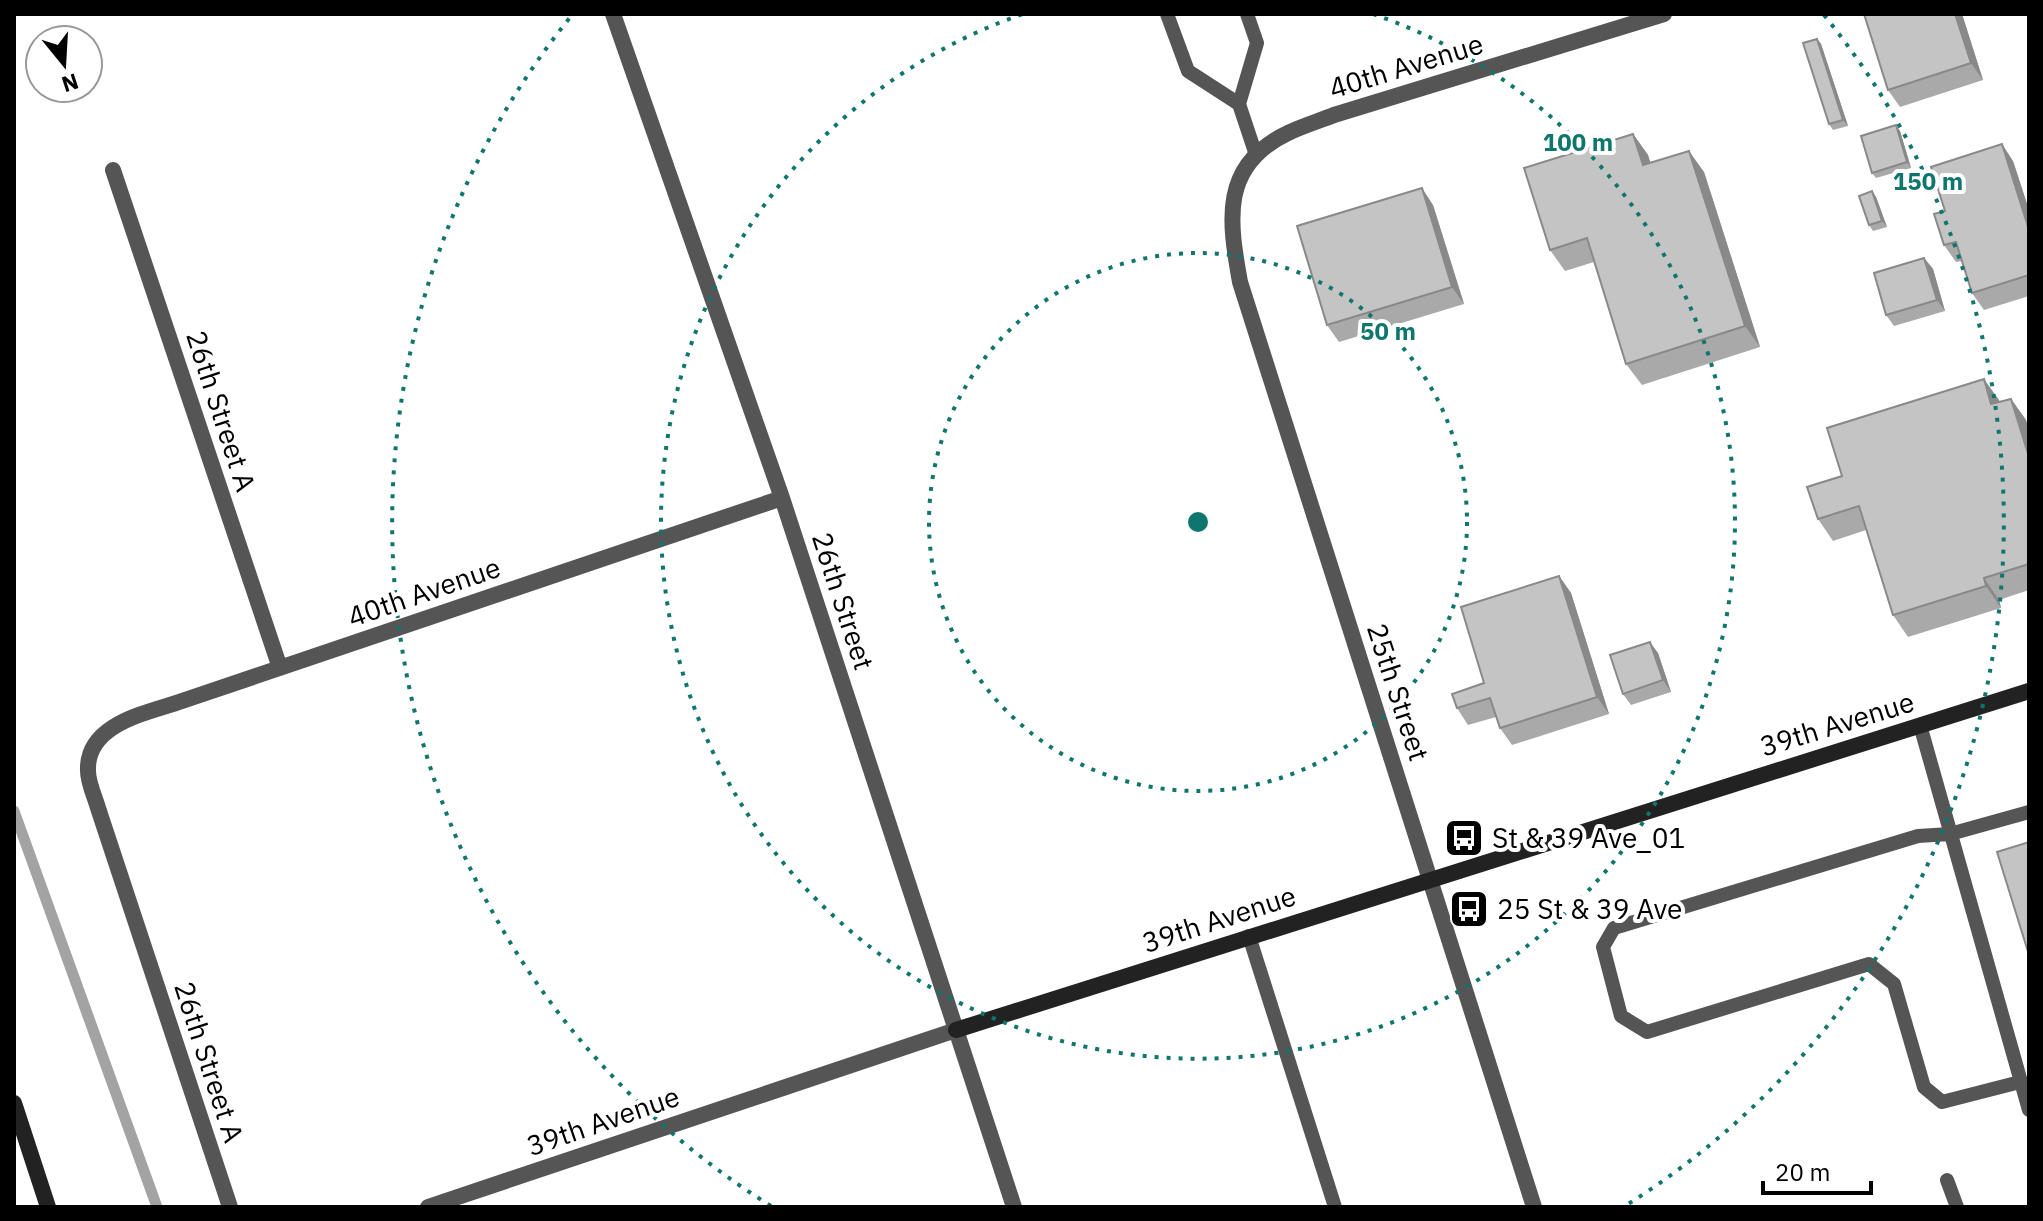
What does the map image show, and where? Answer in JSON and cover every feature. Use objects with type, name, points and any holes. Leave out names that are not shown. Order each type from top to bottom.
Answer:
[{"type":"street","name":"26th Street","points":[[613,14],[782,498],[1014,1207]]},
{"type":"street","name":"40th Avenue","points":[[1235,191],[1239,178],[1256,155],[1285,134],[1334,115],[1664,14]]},
{"type":"street","name":"26th Street A","points":[[113,170],[280,668]]},
{"type":"street","name":"25th Street","points":[[1235,191],[1230,212],[1240,282],[1534,1207]]},
{"type":"street","name":"40th Avenue","points":[[92,750],[103,734],[123,722],[782,498]]},
{"type":"street","name":"39th Avenue","points":[[428,1207],[956,1030],[2029,691]]},
{"type":"street","name":"26th Street A","points":[[92,750],[88,771],[98,808],[230,1207]]},
{"type":"street","points":[[14,1103],[48,1207]]},
{"type":"lane","points":[[1167,14],[1188,71],[1239,104]]},
{"type":"lane","points":[[1247,14],[1257,43],[1239,104],[1256,155]]},
{"type":"lane","points":[[1920,725],[2029,1110]]},
{"type":"lane","points":[[2020,1082],[1942,1102],[1924,1087],[1894,984],[1869,964],[1647,1032],[1621,1016],[1603,947],[1614,928],[1918,836],[1950,834],[2029,812]]},
{"type":"lane","points":[[1249,936],[1335,1207]]},
{"type":"lane","points":[[1947,1180],[1957,1207]]},
{"type":"building","points":[[1864,14],[1955,14],[1971,63],[1888,90]]},
{"type":"building","points":[[1817,39],[1843,120],[1829,124],[1803,43]]},
{"type":"building","points":[[1896,125],[1907,162],[1872,173],[1861,136]]},
{"type":"building","points":[[1633,134],[1643,165],[1689,151],[1745,326],[1626,364],[1587,238],[1550,250],[1524,168]]},
{"type":"building","points":[[2002,144],[2029,230],[2029,275],[1972,293],[1956,242],[1944,245],[1934,214],[1945,211],[1931,167]]},
{"type":"building","points":[[1422,188],[1452,287],[1327,325],[1297,226]]},
{"type":"building","points":[[1872,191],[1882,221],[1869,225],[1859,196]]},
{"type":"building","points":[[1924,258],[1937,300],[1886,315],[1874,273]]},
{"type":"building","points":[[1984,379],[1991,404],[2011,399],[2029,457],[2029,564],[1984,578],[1986,586],[1893,615],[1859,506],[1818,519],[1807,487],[1842,476],[1827,428]]},
{"type":"building","points":[[1559,576],[1597,697],[1500,728],[1490,698],[1457,708],[1452,694],[1484,683],[1461,607]]},
{"type":"building","points":[[1650,642],[1663,680],[1623,694],[1610,655]]},
{"type":"building","points":[[2029,842],[2029,955],[1997,852]]},
{"type":"waterway","points":[[14,811],[157,1207]]},
{"type":"place","name":"St & 39 Ave_01","points":[[1464,838]]},
{"type":"place","name":"25 St & 39 Ave","points":[[1469,909]]}]
